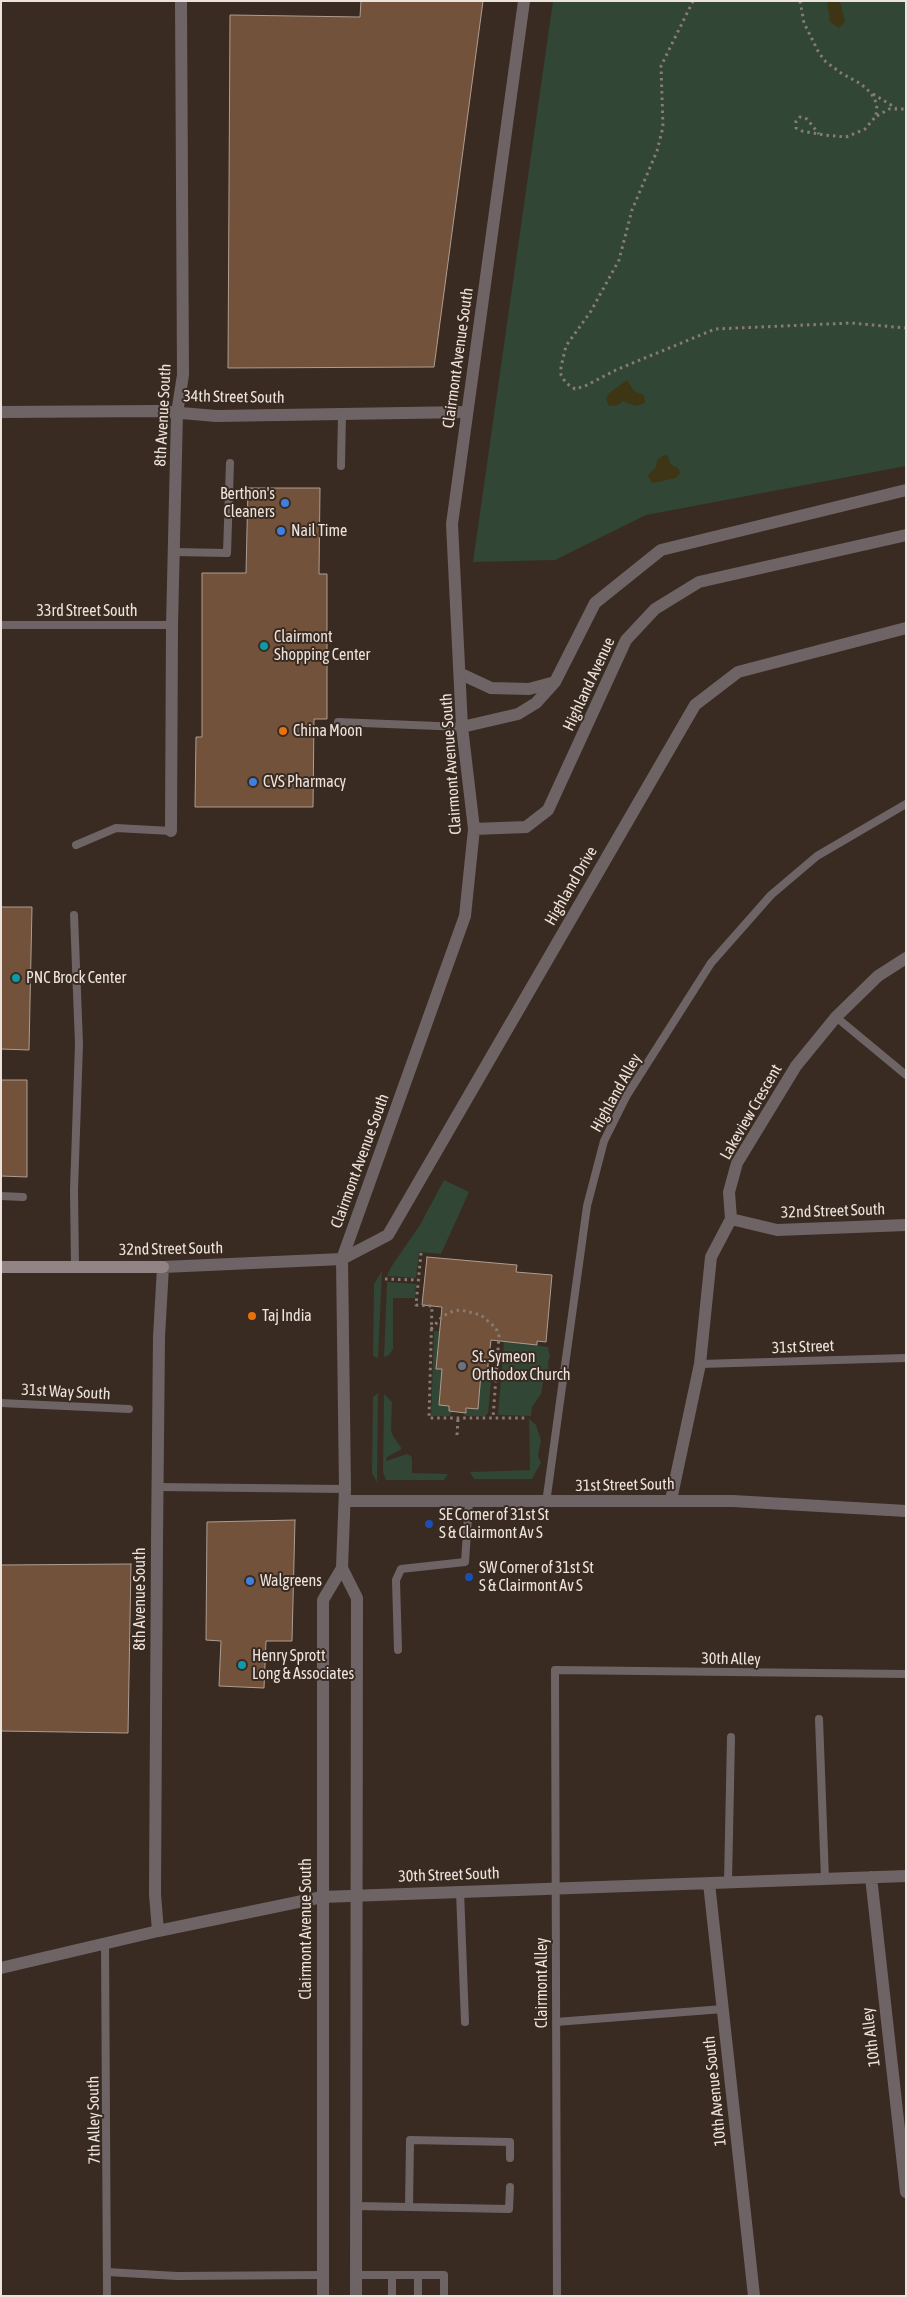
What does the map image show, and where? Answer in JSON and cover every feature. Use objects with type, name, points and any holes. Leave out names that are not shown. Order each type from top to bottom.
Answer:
[{"type":"main road","name":"32nd Street South","points":[[1,1267],[163,1267]]},
{"type":"street","name":"8th Avenue South","points":[[171,831],[172,625],[177,413],[183,375],[181,1]]},
{"type":"street","name":"Clairmont Avenue South","points":[[323,2296],[323,1600],[342,1568],[345,1495],[342,1259],[465,916],[474,829],[462,727],[461,674],[452,524],[524,1]]},
{"type":"street","name":"34th Street South","points":[[1,412],[158,411],[216,416],[467,412]]},
{"type":"street","name":"Highland Avenue","points":[[462,727],[518,714],[536,703],[555,682],[595,603],[661,550],[906,490]]},
{"type":"street","name":"Highland Avenue","points":[[474,829],[526,827],[548,810],[626,640],[654,609],[699,582],[906,535]]},
{"type":"street","name":"Highland Drive","points":[[342,1259],[388,1235],[695,705],[738,672],[906,628]]},
{"type":"street","name":"Highland Avenue","points":[[461,674],[491,688],[529,689],[555,682]]},
{"type":"street","name":"Lakeview Crescent","points":[[731,1219],[729,1192],[737,1163],[796,1066],[836,1017],[878,976],[906,958]]},
{"type":"street","name":"32nd Street South","points":[[731,1219],[777,1230],[906,1225]]},
{"type":"street","points":[[671,1500],[700,1364],[711,1257],[731,1219]]},
{"type":"street","name":"32nd Street South","points":[[163,1267],[342,1259]]},
{"type":"street","name":"8th Avenue South","points":[[158,1931],[154,1894],[158,1337],[163,1267]]},
{"type":"street","name":"31st Street South","points":[[345,1495],[469,1502],[546,1503],[733,1500],[906,1511]]},
{"type":"street","name":"Clairmont Avenue South","points":[[342,1568],[357,1598],[355,1896],[356,2206]]},
{"type":"street","name":"30th Street South","points":[[1,1968],[158,1931],[322,1897],[460,1890],[906,1876]]},
{"type":"street","name":"10th Alley","points":[[870,1877],[906,2192]]},
{"type":"street","name":"10th Avenue South","points":[[709,1882],[754,2296]]},
{"type":"street","points":[[356,2206],[356,2296]]},
{"type":"lane","points":[[341,466],[342,413]]},
{"type":"lane","points":[[174,552],[227,553],[230,463]]},
{"type":"lane","name":"33rd Street South","points":[[1,625],[172,625]]},
{"type":"lane","points":[[338,722],[462,727]]},
{"type":"lane","name":"Highland Alley","points":[[546,1503],[587,1206],[604,1141],[627,1095],[711,963],[771,895],[817,856],[906,804]]},
{"type":"lane","points":[[76,845],[116,828],[171,831]]},
{"type":"lane","points":[[74,916],[79,1044],[74,1190],[74,1266]]},
{"type":"lane","points":[[836,1017],[906,1075]]},
{"type":"lane","points":[[1,1196],[23,1197]]},
{"type":"lane","name":"31st Street","points":[[700,1364],[906,1358]]},
{"type":"lane","name":"31st Way South","points":[[1,1403],[128,1409]]},
{"type":"lane","points":[[157,1487],[345,1495]]},
{"type":"lane","points":[[398,1650],[396,1580],[401,1569],[465,1562],[469,1502]]},
{"type":"lane","name":"30th Alley","points":[[555,1670],[906,1674]]},
{"type":"lane","name":"Clairmont Alley","points":[[555,1670],[557,2296]]},
{"type":"lane","points":[[819,1719],[825,1879]]},
{"type":"lane","points":[[728,1882],[731,1737]]},
{"type":"lane","points":[[460,1890],[465,2022]]},
{"type":"lane","name":"7th Alley South","points":[[105,1943],[107,2296]]},
{"type":"lane","points":[[556,2022],[723,2009]]},
{"type":"lane","points":[[409,2206],[410,2140],[510,2142],[510,2158]]},
{"type":"lane","points":[[356,2206],[509,2209],[510,2186]]},
{"type":"lane","points":[[107,2272],[177,2276],[323,2275]]},
{"type":"lane","points":[[356,2275],[444,2275],[444,2296]]},
{"type":"lane","points":[[392,2275],[392,2296]]},
{"type":"lane","points":[[418,2275],[418,2296]]},
{"type":"path","points":[[693,1],[661,66],[663,127],[657,151],[643,179],[632,210],[619,260],[595,304],[566,346],[561,375],[566,384],[575,388],[585,386],[616,370],[715,329],[851,323],[906,328]]},
{"type":"path","points":[[800,1],[804,23],[819,53],[834,68],[896,108]]},
{"type":"path","points":[[867,89],[878,104],[876,116]]},
{"type":"path","points":[[819,134],[807,119],[800,118],[796,122],[796,128],[819,134],[846,137],[865,129],[876,116],[889,109],[906,109]]},
{"type":"path","points":[[421,1253],[416,1305],[432,1306],[429,1418],[525,1418]]},
{"type":"path","points":[[385,1279],[418,1280]]},
{"type":"path","points":[[431,1329],[443,1316],[461,1310],[481,1315],[496,1328],[499,1336],[493,1418]]},
{"type":"path","points":[[457,1435],[458,1418]]},
{"type":"green space","points":[[553,1],[906,1],[906,466],[646,515],[555,560],[473,562]]},
{"type":"green space","points":[[444,1180],[469,1192],[441,1254],[419,1252],[416,1278],[387,1276],[391,1267],[420,1225]]},
{"type":"green space","points":[[382,1271],[377,1358],[373,1356],[374,1284]]},
{"type":"green space","points":[[387,1282],[416,1284],[415,1298],[393,1298],[393,1349],[389,1355],[384,1357]]},
{"type":"green space","points":[[434,1331],[440,1331],[436,1368],[442,1369],[439,1405],[449,1406],[449,1411],[452,1412],[450,1416],[431,1416]]},
{"type":"green space","points":[[504,1341],[548,1347],[550,1357],[548,1362],[549,1372],[543,1382],[541,1394],[532,1407],[531,1416],[498,1415]]},
{"type":"green space","points":[[481,1373],[492,1373],[488,1413],[485,1416],[466,1416],[463,1413],[466,1413]]},
{"type":"green space","points":[[378,1393],[377,1482],[372,1473],[373,1397]]},
{"type":"green space","points":[[384,1394],[392,1402],[391,1430],[402,1449],[387,1457],[386,1461],[407,1454],[412,1457],[412,1473],[448,1474],[444,1480],[386,1480],[383,1472]]},
{"type":"green space","points":[[529,1419],[536,1425],[541,1440],[538,1456],[541,1463],[532,1479],[474,1479],[470,1472],[530,1470]]},
{"type":"sand","points":[[827,1],[840,1],[845,22],[839,28],[830,22]]},
{"type":"sand","points":[[627,380],[634,391],[644,395],[645,403],[635,406],[623,401],[618,405],[609,406],[606,399],[608,394]]},
{"type":"sand","points":[[664,455],[668,456],[670,464],[678,468],[680,473],[676,478],[653,483],[648,477],[649,474],[656,467],[657,460]]},
{"type":"building","points":[[361,1],[483,1],[434,367],[228,368],[230,15],[360,17]]},
{"type":"building","name":"Clairmont Shopping Center","points":[[248,488],[320,488],[319,574],[327,574],[327,719],[314,719],[313,807],[195,807],[196,737],[202,737],[202,573],[246,573]]},
{"type":"building","points":[[1,907],[32,907],[29,1050],[1,1049]]},
{"type":"building","points":[[1,1080],[27,1080],[27,1177],[1,1176]]},
{"type":"building","points":[[427,1257],[517,1265],[516,1272],[552,1275],[546,1342],[537,1341],[537,1345],[491,1340],[487,1374],[481,1373],[478,1409],[466,1408],[466,1413],[449,1411],[449,1406],[439,1405],[442,1369],[436,1369],[442,1307],[422,1305]]},
{"type":"building","name":"Walgreens","points":[[295,1520],[292,1641],[266,1641],[264,1688],[219,1686],[221,1641],[206,1640],[207,1522]]},
{"type":"building","points":[[131,1564],[128,1733],[1,1731],[1,1565]]},
{"type":"place","name":"Berthon's Cleaners","points":[[285,503]]},
{"type":"place","name":"Nail Time","points":[[281,531]]},
{"type":"place","name":"Clairmont Shopping Center","points":[[264,646]]},
{"type":"place","name":"China Moon","points":[[283,731]]},
{"type":"place","name":"CVS Pharmacy","points":[[253,782]]},
{"type":"place","name":"PNC Brock Center","points":[[16,978]]},
{"type":"place","name":"Taj India","points":[[252,1316]]},
{"type":"place","name":"St. Symeon Orthodox Church","points":[[462,1366]]},
{"type":"place","name":"SE Corner of 31st St S & Clairmont Av S","points":[[429,1524]]},
{"type":"place","name":"SW Corner of 31st St S & Clairmont Av S","points":[[469,1577]]},
{"type":"place","name":"Walgreens","points":[[250,1581]]},
{"type":"place","name":"Henry Sprott Long & Associates","points":[[242,1665]]}]
